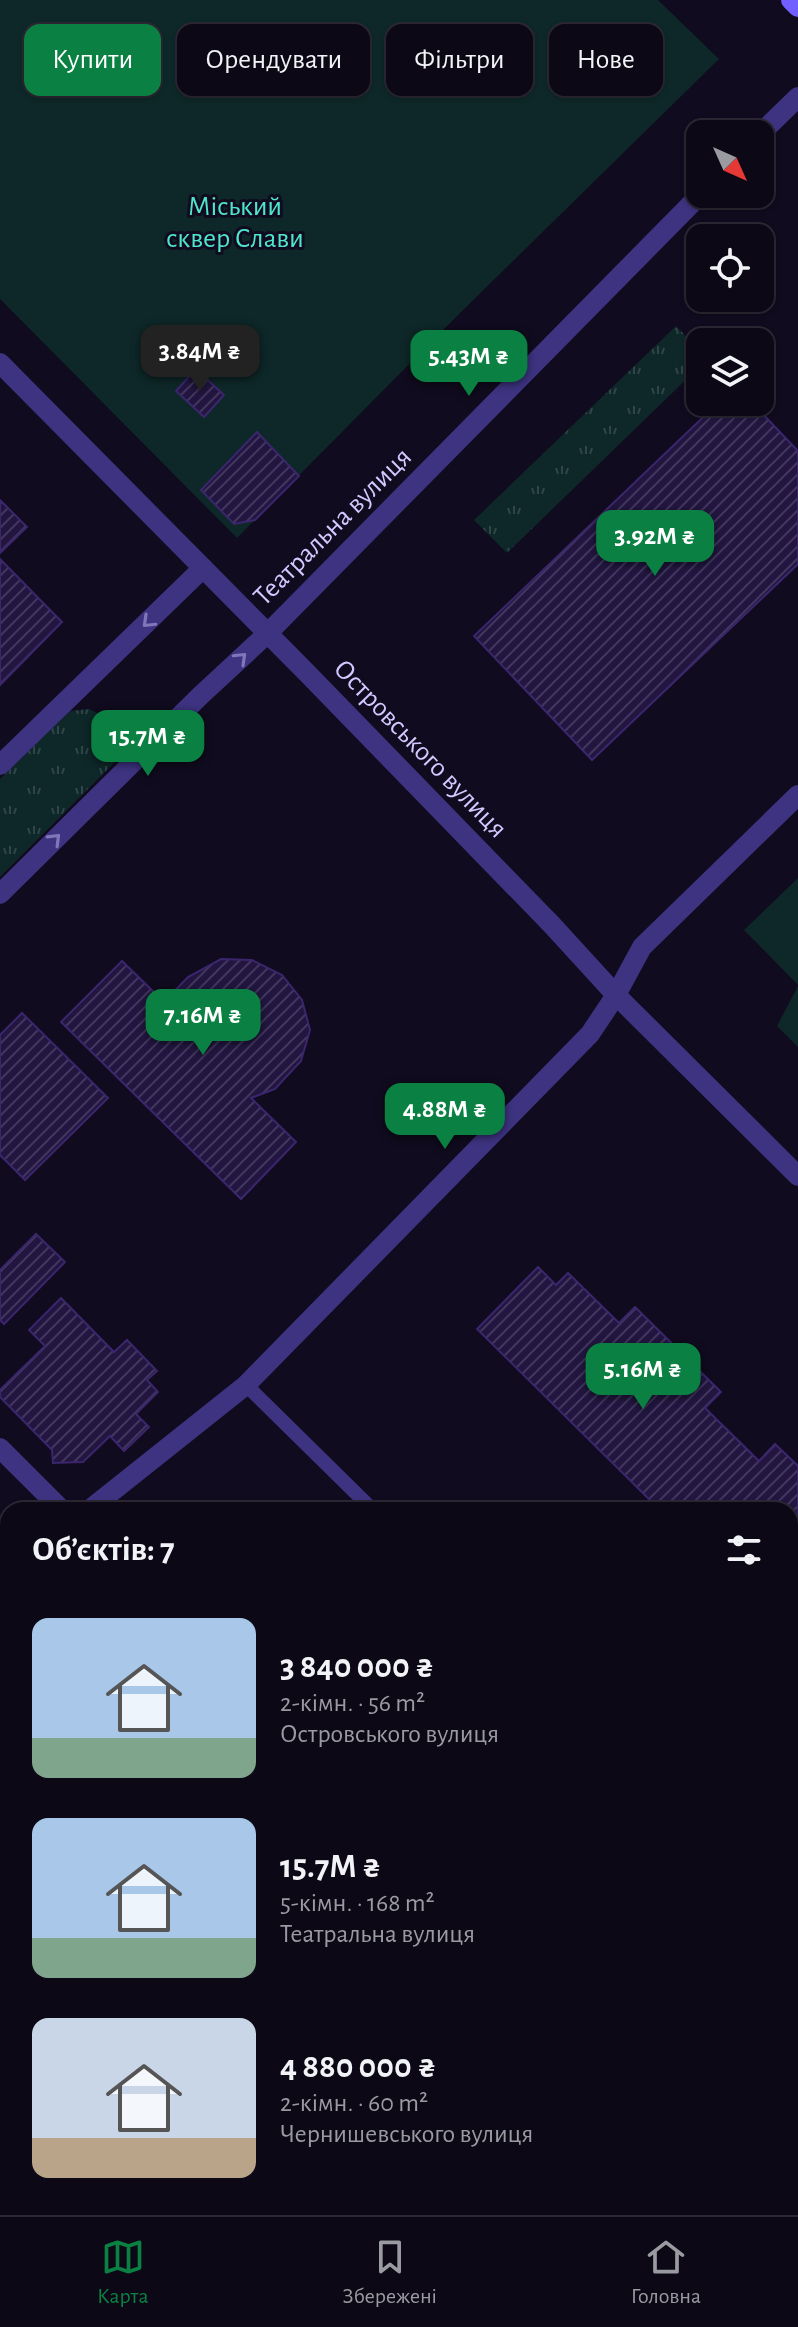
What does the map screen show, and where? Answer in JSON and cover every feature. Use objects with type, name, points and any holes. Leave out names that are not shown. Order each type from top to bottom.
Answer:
[{"type":"main road","points":[[791,0],[798,7]]},
{"type":"street","points":[[774,120],[798,97]]},
{"type":"street","name":"Театральна вулиця","points":[[0,894],[268,633],[687,208]]},
{"type":"street","name":"Островського вулиця","points":[[0,363],[268,633],[616,995],[798,1176]]},
{"type":"street","points":[[0,765],[203,568]]},
{"type":"street","points":[[99,1502],[246,1385],[590,1034],[642,947],[798,795]]},
{"type":"street","points":[[0,1448],[54,1502]]},
{"type":"lane","points":[[246,1385],[365,1502]]},
{"type":"green space","name":"Міський сквер Слави","points":[[0,0],[658,0],[719,59],[237,538],[0,299]]},
{"type":"green space","points":[[676,326],[686,336],[686,380],[507,553],[474,520]]},
{"type":"green space","points":[[89,709],[106,718],[115,728],[117,760],[0,877],[0,779],[70,711]]},
{"type":"green space","points":[[798,878],[798,985],[744,930]]},
{"type":"green space","points":[[798,986],[798,1047],[777,1026]]},
{"type":"building","points":[[196,369],[224,395],[204,417],[176,391]]},
{"type":"building","points":[[704,416],[765,416],[798,451],[798,564],[592,760],[474,636]]},
{"type":"building","points":[[257,432],[299,476],[255,520],[234,524],[201,490]]},
{"type":"building","points":[[0,500],[27,527],[0,553]]},
{"type":"building","points":[[0,559],[62,622],[0,685]]},
{"type":"building","points":[[221,959],[252,960],[282,975],[302,1000],[310,1030],[301,1061],[275,1089],[251,1098],[296,1142],[241,1199],[61,1022],[122,961],[164,1002],[188,977]]},
{"type":"building","points":[[22,1013],[108,1098],[25,1180],[0,1155],[0,1035]]},
{"type":"building","points":[[36,1234],[65,1262],[4,1324],[0,1320],[0,1270]]},
{"type":"building","points":[[538,1267],[556,1285],[568,1273],[619,1323],[635,1307],[721,1392],[705,1408],[759,1461],[775,1444],[798,1466],[798,1502],[652,1502],[477,1329]]},
{"type":"building","points":[[61,1298],[114,1352],[127,1340],[157,1371],[147,1380],[158,1392],[136,1414],[149,1427],[124,1451],[110,1436],[83,1462],[53,1463],[52,1450],[0,1397],[0,1390],[45,1346],[29,1330]]}]
